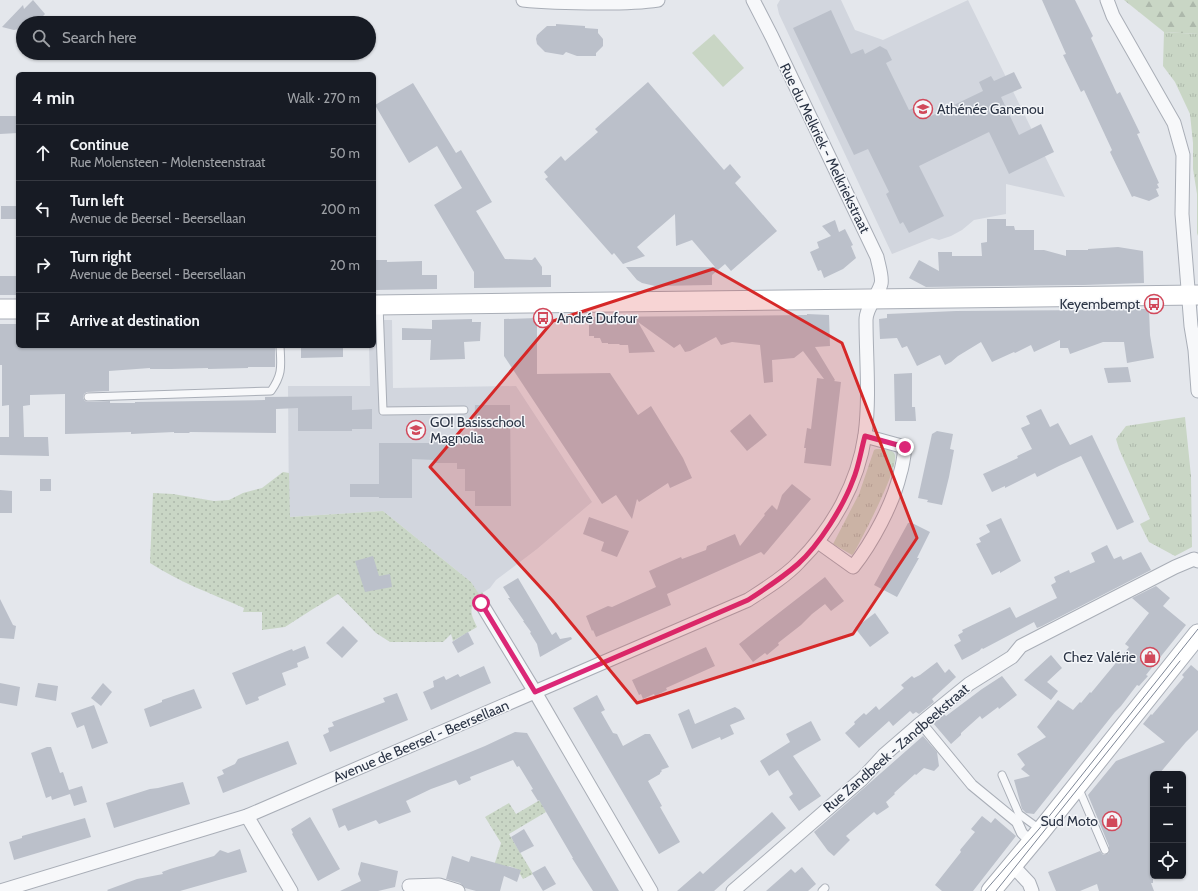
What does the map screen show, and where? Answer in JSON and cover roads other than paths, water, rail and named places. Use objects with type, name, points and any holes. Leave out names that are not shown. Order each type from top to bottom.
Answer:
[{"type":"main road","points":[[377,305],[1193,295]]},
{"type":"main road","points":[[0,309],[16,309]]},
{"type":"main road","points":[[991,891],[1012,865],[1033,833],[1078,785],[1198,634]]},
{"type":"street","points":[[523,0],[574,3],[642,3],[658,0]]},
{"type":"street","name":"Rue du Melkriek - Melkriekstraat","points":[[753,0],[877,257],[882,282],[874,299]]},
{"type":"street","points":[[1107,0],[1113,16],[1174,123],[1183,155],[1182,214],[1193,295],[1191,326],[1195,350],[1198,392]]},
{"type":"street","name":"Avenue de Beersel - Beersellaan","points":[[0,891],[247,816],[748,600],[774,583],[798,563],[818,542],[843,503],[855,474],[865,436],[867,409],[866,317],[874,299]]},
{"type":"street","points":[[818,542],[853,567],[862,556],[889,507],[900,475],[905,447],[865,436]]},
{"type":"street","name":"Rue Zandbeek - Zandbeekstraat","points":[[733,891],[862,780],[884,755],[921,723],[969,684],[1012,657],[1021,646],[1175,568],[1194,559],[1198,562]]},
{"type":"street","points":[[481,603],[535,692],[651,891]]},
{"type":"street","points":[[921,723],[972,785],[1017,822],[1022,834],[1033,833]]},
{"type":"street","points":[[247,816],[291,891]]},
{"type":"street","points":[[1012,865],[1028,883],[1032,891]]},
{"type":"street","points":[[410,886],[439,885],[458,891]]},
{"type":"lane","points":[[377,305],[383,411],[464,410]]},
{"type":"lane","points":[[88,397],[271,391],[279,379],[281,369],[280,348]]},
{"type":"lane","points":[[1002,775],[1019,814],[1033,833]]},
{"type":"lane","points":[[1078,785],[1105,850]]},
{"type":"tram line","points":[[985,891],[1039,829],[1198,629]]},
{"type":"tram line","points":[[996,891],[1180,661]]},
{"type":"place","name":"Athénée Ganenou","points":[[923,109]]},
{"type":"place","name":"Keyembempt","points":[[1154,304]]},
{"type":"place","name":"André Dufour","points":[[543,318]]},
{"type":"place","name":"GO! Basisschool Magnolia","points":[[416,430]]},
{"type":"place","name":"Chez Valérie","points":[[1150,657]]},
{"type":"place","name":"Sud Moto","points":[[1112,821]]}]
